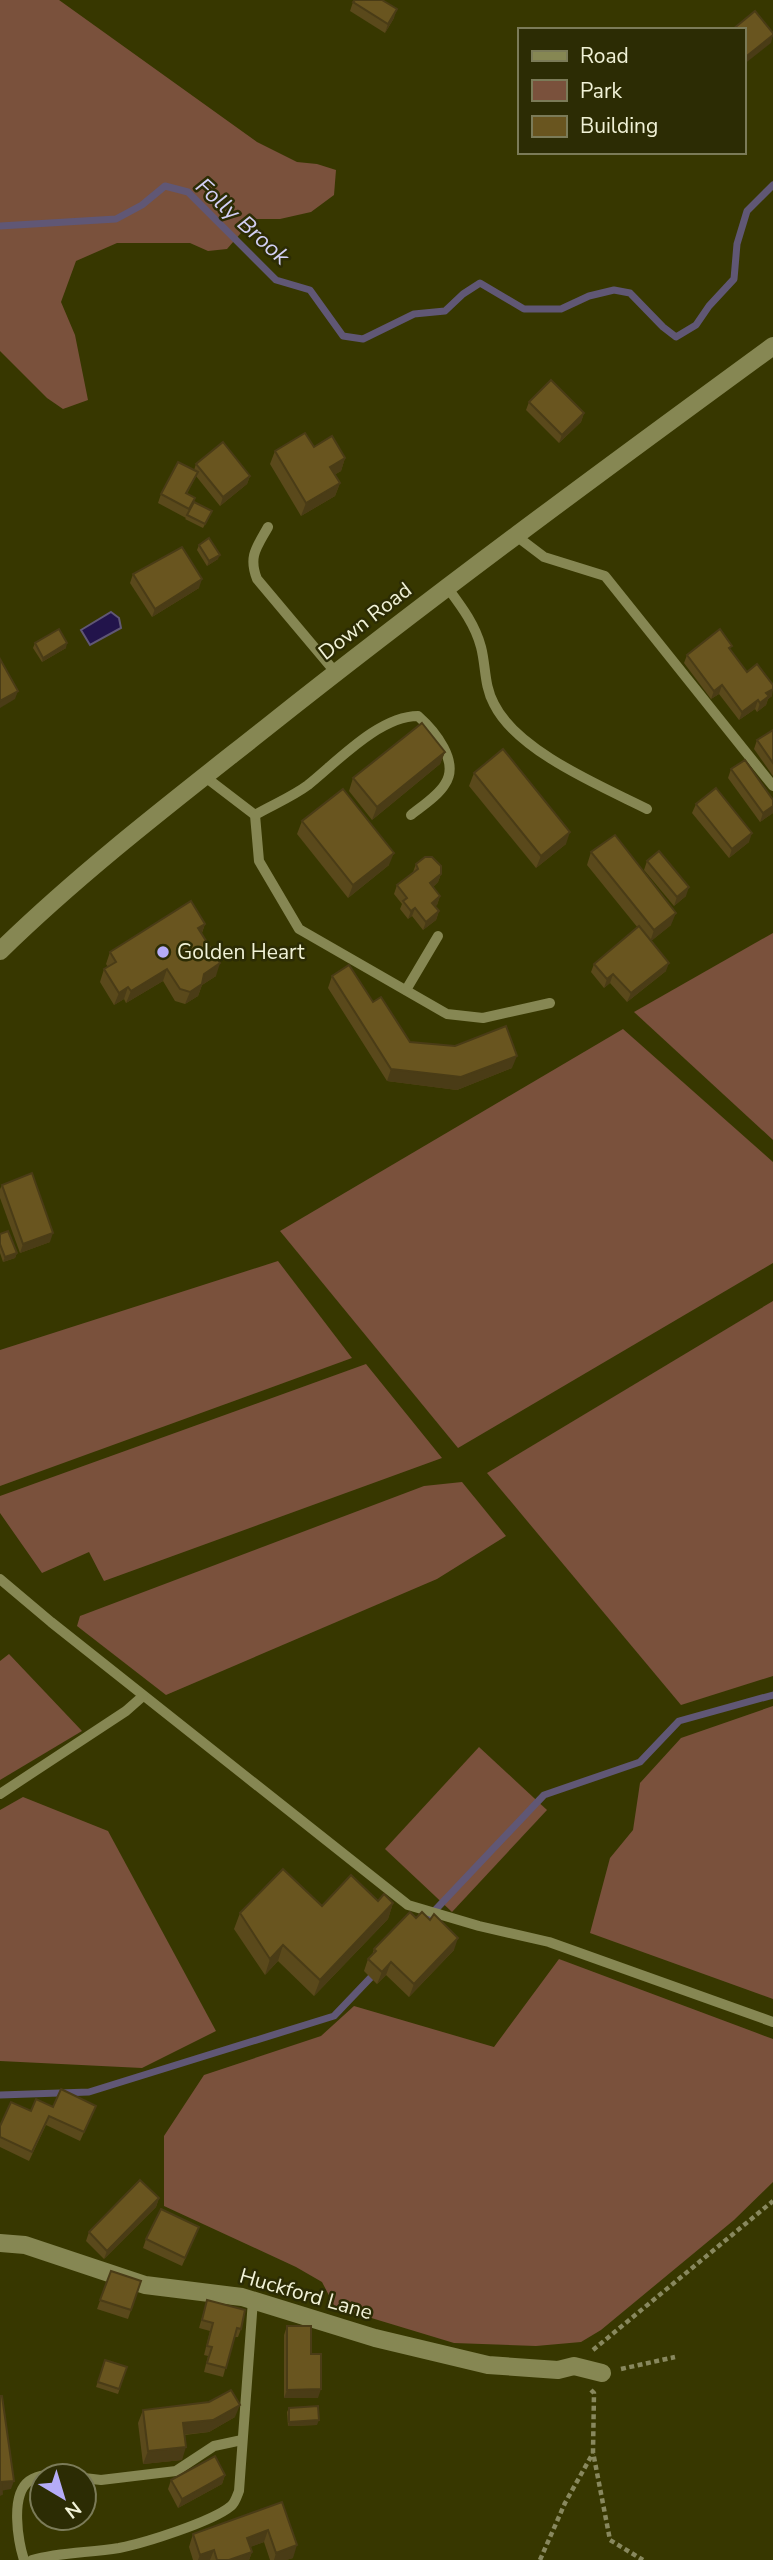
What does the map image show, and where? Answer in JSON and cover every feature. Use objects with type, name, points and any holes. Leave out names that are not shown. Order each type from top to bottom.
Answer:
[{"type":"street","name":"Down Road","points":[[0,951],[32,919],[204,776],[514,535],[773,346]]},
{"type":"street","name":"Huckford Lane","points":[[0,2243],[24,2245],[145,2285],[242,2297],[375,2338],[488,2365],[558,2370],[574,2367],[602,2373]]},
{"type":"lane","points":[[268,527],[253,553],[253,568],[257,579],[336,673]]},
{"type":"lane","points":[[514,535],[544,557],[605,576],[773,786]]},
{"type":"lane","points":[[447,587],[470,618],[481,647],[486,687],[494,706],[510,726],[567,769],[647,809]]},
{"type":"lane","points":[[255,815],[306,787],[346,752],[384,727],[403,716],[418,716],[429,726],[442,748],[450,763],[450,775],[444,787],[411,815]]},
{"type":"lane","points":[[204,776],[255,815],[258,861],[299,929],[447,1014],[483,1018],[550,1003]]},
{"type":"lane","points":[[407,990],[438,936]]},
{"type":"lane","points":[[0,1579],[143,1696],[408,1905],[478,1926],[549,1942],[773,2022]]},
{"type":"lane","points":[[0,1794],[127,1711],[143,1696]]},
{"type":"lane","points":[[32,2560],[54,2554],[117,2548],[148,2540],[194,2524],[233,2505],[239,2491],[253,2300]]},
{"type":"lane","points":[[98,2480],[176,2471],[214,2446],[242,2441]]},
{"type":"lane","points":[[24,2560],[18,2543],[17,2512],[23,2488],[28,2482]]},
{"type":"path","points":[[643,2560],[610,2540],[593,2452],[594,2393],[574,2367],[773,2201]]},
{"type":"path","points":[[602,2373],[675,2357]]},
{"type":"path","points":[[540,2560],[565,2503],[593,2452]]},
{"type":"green space","points":[[0,0],[59,0],[257,142],[297,162],[336,170],[334,195],[311,212],[280,219],[253,219],[227,249],[208,251],[190,243],[117,243],[76,261],[61,302],[75,335],[88,400],[63,409],[47,398],[0,351]]},
{"type":"green space","points":[[773,933],[773,1140],[634,1012]]},
{"type":"green space","points":[[623,1029],[773,1162],[773,1263],[458,1448],[280,1231]]},
{"type":"green space","points":[[278,1261],[352,1358],[0,1486],[0,1350]]},
{"type":"green space","points":[[773,1301],[773,1676],[681,1705],[487,1473]]},
{"type":"green space","points":[[366,1364],[442,1458],[104,1581],[89,1552],[42,1573],[0,1513],[0,1496]]},
{"type":"green space","points":[[462,1482],[506,1536],[437,1579],[166,1695],[77,1626],[80,1616],[424,1486]]},
{"type":"green space","points":[[9,1654],[82,1731],[0,1780],[0,1661]]},
{"type":"green space","points":[[773,1706],[773,1999],[590,1933],[610,1858],[633,1830],[640,1783],[681,1738]]},
{"type":"green space","points":[[479,1747],[547,1810],[452,1912],[385,1849]]},
{"type":"green space","points":[[23,1797],[108,1831],[216,2031],[142,2068],[0,2061],[0,1810]]},
{"type":"green space","points":[[559,1959],[773,2039],[773,2182],[734,2220],[601,2330],[581,2342],[536,2346],[454,2343],[335,2307],[322,2282],[296,2267],[164,2206],[164,2136],[204,2075],[321,2036],[354,2006],[494,2047]]},
{"type":"shaded area","points":[[111,612],[119,618],[121,628],[90,645],[81,630]]},
{"type":"building","points":[[382,0],[397,9],[388,24],[353,2]]},
{"type":"building","points":[[755,11],[773,35],[745,57],[745,28],[734,28]]},
{"type":"building","points":[[551,380],[584,413],[562,435],[529,402]]},
{"type":"building","points":[[305,433],[314,447],[332,436],[345,458],[330,467],[340,483],[306,503],[275,451]]},
{"type":"building","points":[[223,442],[250,476],[223,497],[196,464]]},
{"type":"building","points":[[178,462],[198,472],[186,493],[195,498],[189,509],[161,494]]},
{"type":"building","points":[[194,502],[212,511],[205,524],[187,515]]},
{"type":"building","points":[[209,538],[220,555],[209,561],[199,545]]},
{"type":"building","points":[[182,547],[202,579],[155,609],[133,574]]},
{"type":"building","points":[[59,629],[67,643],[43,658],[35,643]]},
{"type":"building","points":[[720,629],[732,646],[729,648],[747,672],[757,664],[773,685],[773,689],[766,693],[769,696],[760,703],[758,700],[742,712],[722,685],[714,691],[687,655]]},
{"type":"building","points":[[0,659],[18,691],[0,701]]},
{"type":"building","points":[[422,723],[445,752],[377,807],[353,778]]},
{"type":"building","points":[[773,730],[773,763],[757,740]]},
{"type":"building","points":[[503,749],[570,832],[541,856],[474,773]]},
{"type":"building","points":[[745,760],[773,800],[773,806],[763,813],[731,769]]},
{"type":"building","points":[[716,788],[752,833],[732,849],[696,804]]},
{"type":"building","points":[[343,789],[394,853],[353,885],[302,821]]},
{"type":"building","points":[[615,835],[676,913],[654,930],[591,852]]},
{"type":"building","points":[[659,851],[689,887],[677,897],[647,861]]},
{"type":"building","points":[[425,857],[432,857],[441,866],[441,874],[430,883],[440,896],[432,903],[439,911],[426,922],[415,908],[411,911],[403,901],[407,898],[397,885],[418,869],[416,864]]},
{"type":"building","name":"Golden Heart","points":[[191,901],[205,924],[198,928],[220,963],[204,974],[202,984],[190,992],[180,989],[167,969],[131,991],[128,987],[119,993],[104,969],[116,962],[110,952]]},
{"type":"building","points":[[639,926],[669,963],[631,993],[613,974],[607,979],[594,964]]},
{"type":"building","points":[[349,965],[373,1002],[381,997],[410,1042],[455,1046],[506,1026],[517,1056],[461,1077],[391,1069],[332,976]]},
{"type":"building","points":[[32,1173],[53,1233],[23,1244],[2,1185]]},
{"type":"building","points":[[8,1231],[17,1253],[5,1257],[0,1244],[0,1234]]},
{"type":"building","points":[[283,1869],[322,1906],[351,1875],[378,1901],[384,1894],[393,1903],[320,1980],[283,1945],[270,1959],[240,1913]]},
{"type":"building","points":[[410,1912],[416,1918],[422,1912],[430,1920],[434,1914],[458,1938],[414,1984],[391,1962],[382,1972],[368,1959],[376,1951],[374,1949]]},
{"type":"building","points":[[61,2089],[96,2106],[84,2132],[49,2116],[32,2152],[0,2137],[0,2126],[11,2102],[31,2111],[36,2099],[53,2107]]},
{"type":"building","points":[[140,2180],[159,2198],[107,2251],[89,2232]]},
{"type":"building","points":[[161,2209],[199,2227],[185,2258],[146,2239]]},
{"type":"building","points":[[111,2271],[141,2281],[131,2310],[100,2300]]},
{"type":"building","points":[[207,2300],[245,2310],[241,2329],[237,2328],[226,2368],[207,2363],[212,2347],[207,2346],[213,2323],[202,2320]]},
{"type":"building","points":[[287,2326],[311,2326],[311,2354],[321,2354],[321,2389],[287,2390]]},
{"type":"building","points":[[105,2360],[127,2367],[119,2389],[98,2382]]},
{"type":"building","points":[[231,2390],[240,2405],[213,2420],[183,2423],[186,2447],[148,2451],[143,2410],[209,2402]]},
{"type":"building","points":[[0,2396],[14,2481],[1,2482],[0,2495]]},
{"type":"building","points":[[318,2406],[319,2420],[289,2422],[289,2408]]},
{"type":"building","points":[[215,2456],[225,2475],[182,2499],[171,2480]]},
{"type":"building","points":[[282,2502],[297,2545],[276,2553],[268,2530],[247,2538],[252,2552],[229,2560],[217,2560],[214,2550],[200,2555],[193,2534]]},
{"type":"waterway","name":"Folly Brook","points":[[0,226],[116,219],[142,205],[165,186],[188,192],[276,280],[310,290],[343,336],[363,339],[414,314],[445,311],[480,283],[524,309],[561,309],[589,296],[614,290],[630,293],[676,337],[696,325],[734,279],[737,244],[747,211],[773,185]]},
{"type":"waterway","points":[[422,1924],[544,1795],[640,1762],[679,1721],[773,1695]]},
{"type":"waterway","points":[[0,2095],[89,2092],[334,2016],[375,1973]]},
{"type":"place","name":"Golden Heart","points":[[163,952]]}]
